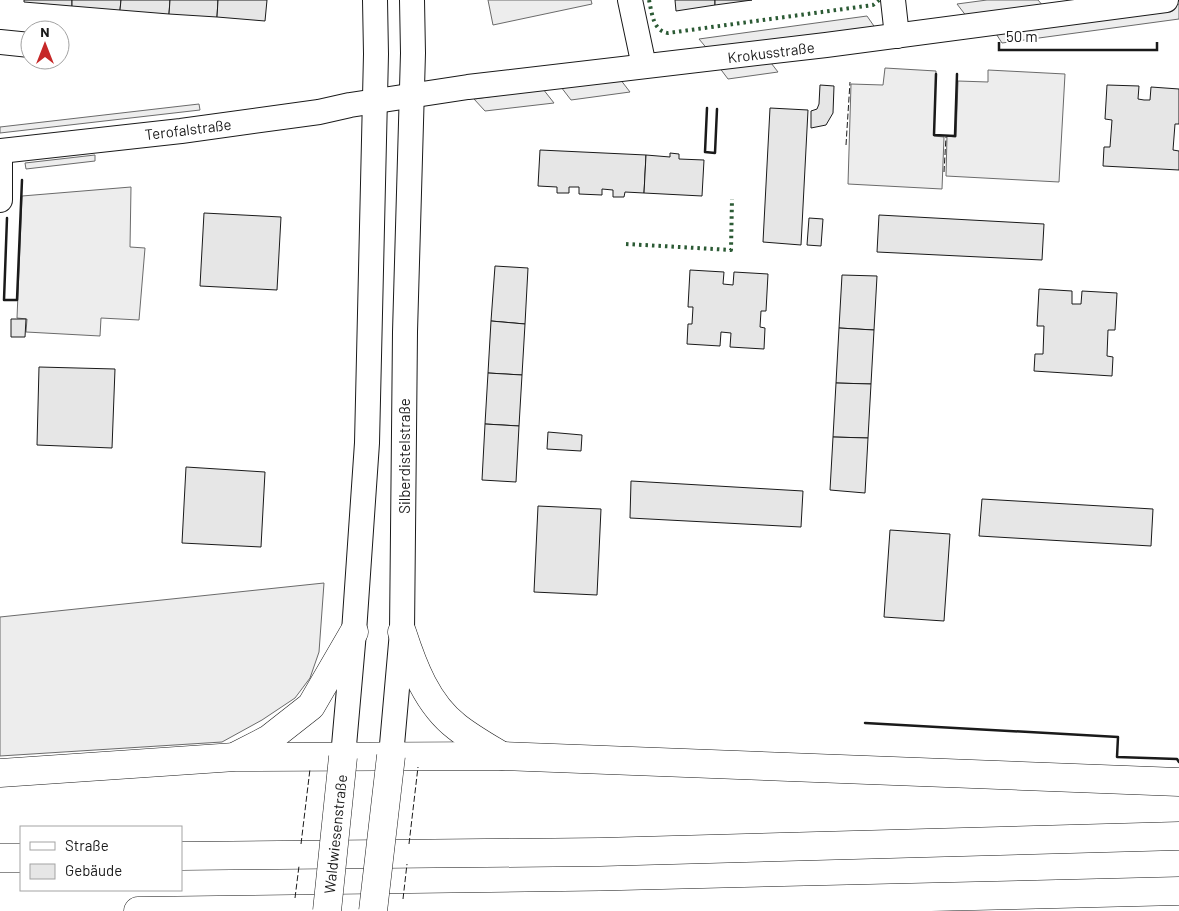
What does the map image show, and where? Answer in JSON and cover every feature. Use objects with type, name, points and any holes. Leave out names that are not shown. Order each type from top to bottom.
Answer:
[{"type":"main road","points":[[235,757],[269,739],[311,706],[354,632]]},
{"type":"main road","points":[[402,632],[414,668],[433,701],[456,726],[502,756]]},
{"type":"main road","name":"Silberdistelstraße","points":[[373,911],[391,756]]},
{"type":"main road","points":[[0,773],[235,757],[502,756],[1179,782]]},
{"type":"main road","name":"Waldwiesenstraße","points":[[327,911],[343,757]]},
{"type":"main road","points":[[182,856],[600,852],[1179,836]]},
{"type":"main road","points":[[0,858],[20,858]]},
{"type":"main road","points":[[138,911],[601,905],[1179,891]]},
{"type":"street","points":[[343,757],[367,443],[375,0]]},
{"type":"street","name":"Silberdistelstraße","points":[[391,756],[402,632],[405,332],[412,95],[412,0]]},
{"type":"street","points":[[630,0],[644,66]]},
{"type":"street","points":[[893,0],[897,36]]},
{"type":"street","name":"Krokusstraße","points":[[374,101],[897,36],[1061,7],[1166,0]]},
{"type":"street","points":[[0,42],[20,44]]},
{"type":"street","name":"Terofalstraße","points":[[0,152],[319,112],[374,101]]},
{"type":"street","points":[[0,152],[0,200]]},
{"type":"shaded area","points":[[488,0],[591,0],[592,4],[493,25]]},
{"type":"shaded area","points":[[987,0],[1038,0],[1044,7],[967,17],[957,4]]},
{"type":"shaded area","points":[[1179,4],[1179,19],[1002,43],[993,29]]},
{"type":"shaded area","points":[[867,16],[876,29],[709,51],[699,39]]},
{"type":"shaded area","points":[[768,59],[778,72],[728,79],[719,67]]},
{"type":"shaded area","points":[[885,68],[936,71],[934,136],[944,137],[942,189],[848,184],[851,84],[883,85]]},
{"type":"shaded area","points":[[988,70],[1065,74],[1059,182],[946,176],[947,136],[956,137],[958,81],[988,82]]},
{"type":"shaded area","points":[[620,79],[630,92],[571,100],[561,87]]},
{"type":"shaded area","points":[[543,89],[554,103],[485,111],[474,99]]},
{"type":"shaded area","points":[[199,104],[200,110],[0,133],[0,127]]},
{"type":"shaded area","points":[[95,155],[95,161],[26,169],[25,163]]},
{"type":"shaded area","points":[[131,187],[130,247],[145,248],[139,320],[101,318],[100,336],[26,332],[27,319],[17,318],[22,196]]},
{"type":"shaded area","points":[[324,583],[319,652],[310,678],[295,698],[262,720],[222,742],[0,756],[0,617]]},
{"type":"building","points":[[24,0],[72,0],[72,6],[24,2]]},
{"type":"building","points":[[72,0],[121,0],[120,10],[72,6]]},
{"type":"building","points":[[121,0],[170,0],[169,14],[120,10]]},
{"type":"building","points":[[170,0],[218,0],[217,17],[169,14]]},
{"type":"building","points":[[218,0],[267,0],[265,21],[217,17]]},
{"type":"building","points":[[675,0],[715,0],[715,5],[676,11]]},
{"type":"building","points":[[715,0],[752,0],[715,5]]},
{"type":"building","points":[[820,85],[834,86],[833,113],[826,125],[811,128],[811,111],[817,109],[819,104]]},
{"type":"building","points":[[1107,85],[1139,86],[1138,99],[1144,100],[1150,100],[1151,87],[1179,89],[1179,124],[1175,124],[1173,150],[1179,151],[1179,170],[1103,166],[1104,147],[1110,147],[1112,120],[1105,119]]},
{"type":"building","points":[[770,108],[808,110],[801,245],[763,242]]},
{"type":"building","points":[[540,150],[646,155],[644,193],[625,192],[624,197],[613,197],[613,190],[602,189],[602,195],[579,194],[579,187],[569,187],[569,193],[557,193],[557,187],[538,186]]},
{"type":"building","points":[[670,153],[679,154],[679,159],[704,160],[702,196],[644,193],[646,155],[670,157]]},
{"type":"building","points":[[204,213],[281,217],[277,290],[200,286]]},
{"type":"building","points":[[879,215],[1044,224],[1042,260],[877,252]]},
{"type":"building","points":[[809,218],[823,219],[821,246],[807,245]]},
{"type":"building","points":[[495,266],[528,268],[525,324],[491,321]]},
{"type":"building","points":[[690,270],[724,272],[723,284],[733,285],[734,272],[768,274],[766,311],[761,311],[760,327],[765,328],[764,349],[730,347],[731,333],[721,332],[720,346],[687,344],[688,324],[692,324],[693,307],[688,307]]},
{"type":"building","points":[[842,275],[877,276],[874,330],[839,328]]},
{"type":"building","points":[[1039,289],[1072,291],[1072,304],[1081,304],[1082,291],[1117,293],[1115,330],[1108,330],[1107,356],[1113,357],[1112,376],[1034,371],[1035,354],[1043,354],[1044,326],[1037,326]]},
{"type":"building","points":[[11,319],[26,319],[25,337],[11,337]]},
{"type":"building","points":[[491,321],[525,324],[522,375],[488,373]]},
{"type":"building","points":[[839,328],[874,330],[871,384],[836,383]]},
{"type":"building","points":[[39,367],[115,369],[112,448],[37,445]]},
{"type":"building","points":[[488,373],[522,375],[519,426],[485,424]]},
{"type":"building","points":[[836,383],[871,384],[868,438],[833,437]]},
{"type":"building","points":[[485,424],[519,426],[516,482],[482,480]]},
{"type":"building","points":[[548,432],[582,435],[581,451],[547,449]]},
{"type":"building","points":[[833,437],[868,438],[865,493],[830,490]]},
{"type":"building","points":[[186,467],[265,472],[261,547],[182,543]]},
{"type":"building","points":[[631,481],[803,491],[801,527],[630,518]]},
{"type":"building","points":[[982,499],[1153,509],[1151,546],[979,536]]},
{"type":"building","points":[[538,506],[601,509],[597,595],[534,592]]},
{"type":"building","points":[[890,530],[950,534],[944,621],[884,617]]},
{"type":"hedge","points":[[649,0],[656,25],[663,32],[668,33],[873,5],[879,0]]},
{"type":"hedge","points":[[626,244],[731,250],[732,199]]},
{"type":"fence","points":[[846,145],[850,82]]},
{"type":"fence","points":[[944,172],[946,137]]},
{"type":"fence","points":[[409,844],[418,767]]},
{"type":"fence","points":[[301,844],[310,769]]},
{"type":"fence","points":[[403,899],[407,864]]},
{"type":"fence","points":[[295,898],[299,866]]},
{"type":"wall","points":[[936,74],[934,135],[955,136],[957,74]]},
{"type":"wall","points":[[707,108],[705,152],[715,153],[717,109]]},
{"type":"wall","points":[[7,218],[4,300],[17,300],[22,180]]},
{"type":"wall","points":[[865,723],[1118,737],[1117,757],[1177,759],[1179,762]]}]
